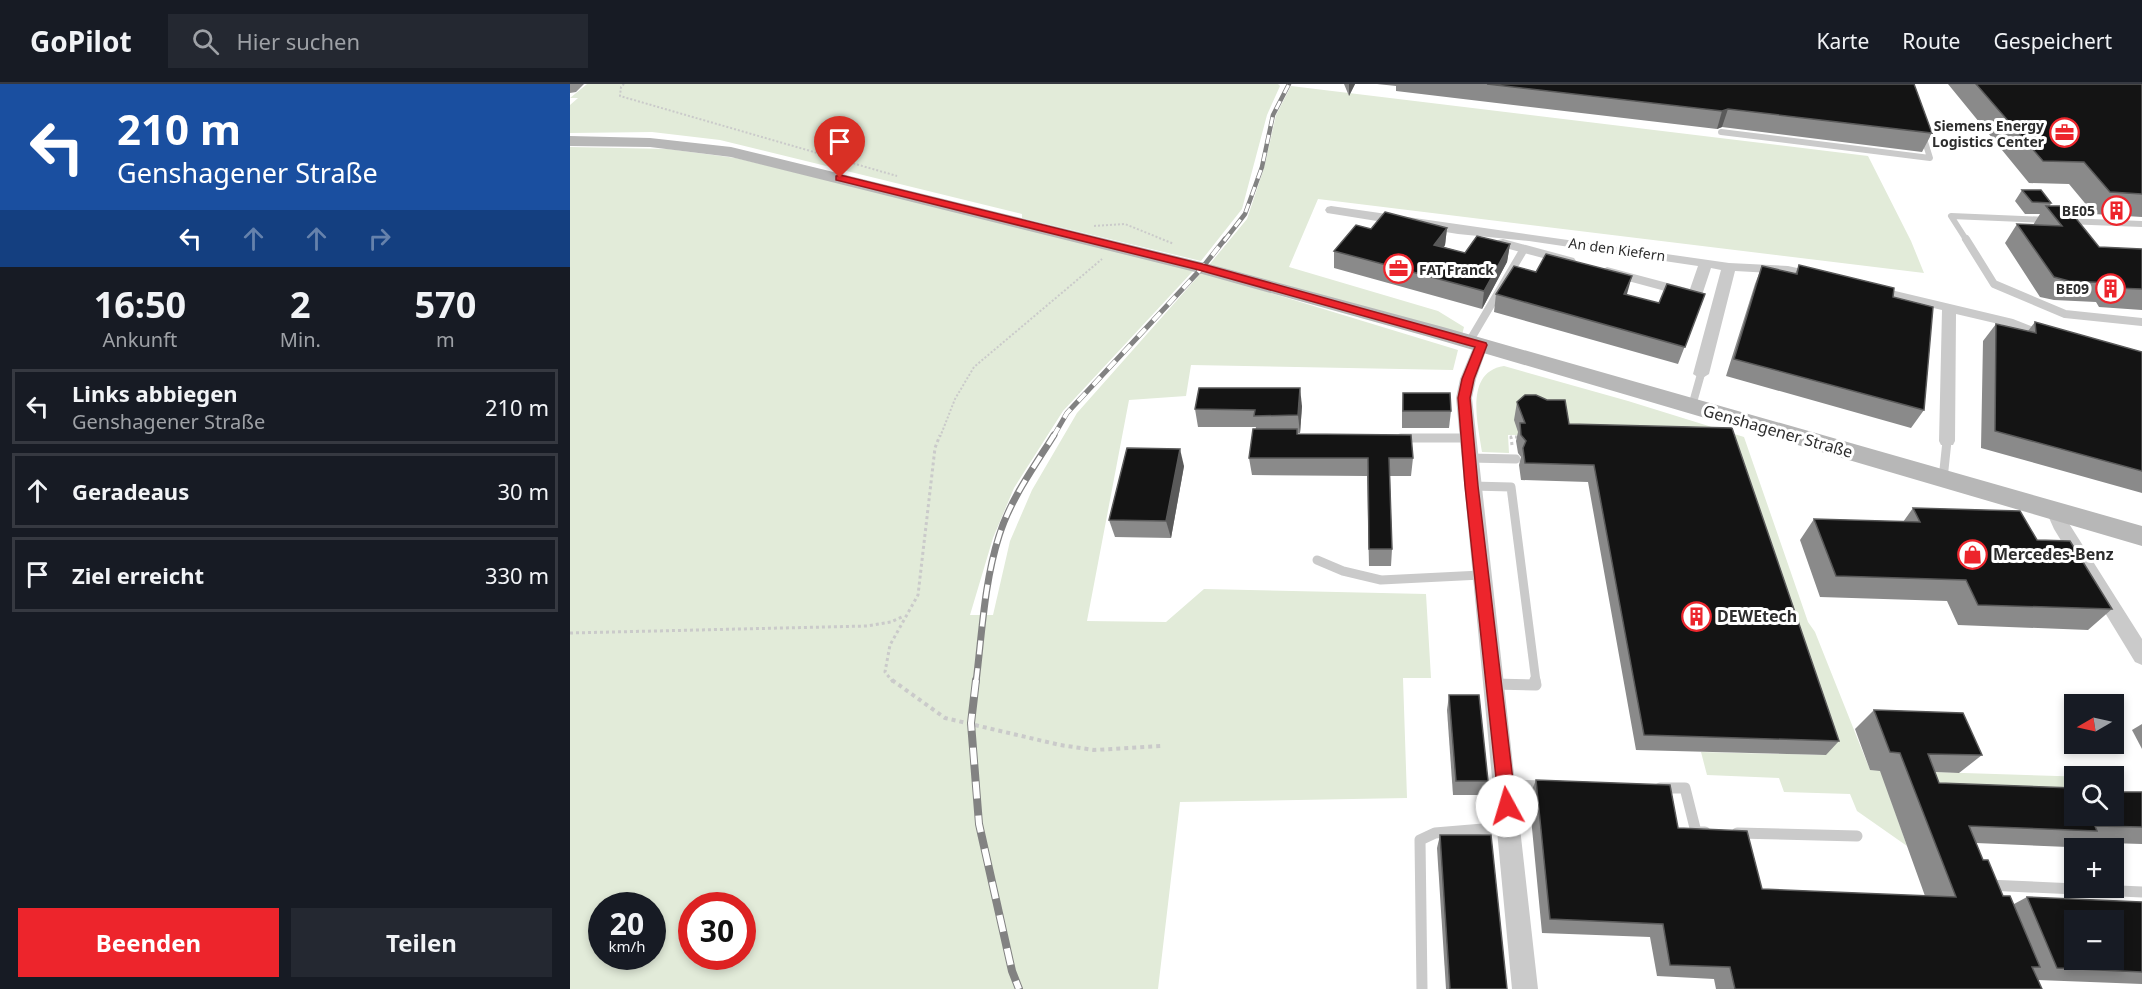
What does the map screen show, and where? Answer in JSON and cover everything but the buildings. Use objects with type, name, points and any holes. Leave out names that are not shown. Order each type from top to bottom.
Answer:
[{"type":"highway","points":[[570,88],[575,84]]},
{"type":"main road","name":"Genshagener Straße","points":[[570,141],[694,145],[872,185],[1202,268],[1414,326],[2142,536]]},
{"type":"street","name":"An den Kiefern","points":[[1331,210],[1526,243],[1706,262],[1729,267],[1788,270],[1834,280]]},
{"type":"street","name":"An den Kiefern","points":[[1526,243],[1587,266],[1695,295],[1706,262]]},
{"type":"street","points":[[1701,374],[1729,267]]},
{"type":"street","points":[[1857,286],[2008,322],[2059,343]]},
{"type":"street","points":[[1947,441],[1949,307]]},
{"type":"street","points":[[1475,343],[1464,398],[1526,989]]},
{"type":"street","points":[[2055,511],[2060,524],[2142,656]]},
{"type":"lane","points":[[1721,132],[1930,158],[1920,126]]},
{"type":"lane","points":[[2142,224],[1951,216],[1994,284],[2065,314],[2142,322]]},
{"type":"lane","points":[[1475,343],[1526,243]]},
{"type":"lane","points":[[1692,406],[1701,374]]},
{"type":"lane","points":[[1396,438],[1468,448],[1515,459]]},
{"type":"lane","points":[[1943,479],[1947,441]]},
{"type":"lane","points":[[1472,486],[1511,487],[1536,685],[1493,684]]},
{"type":"lane","points":[[1317,560],[1343,571],[1381,580],[1481,575]]},
{"type":"lane","points":[[1505,785],[1562,786]]},
{"type":"lane","points":[[1652,788],[1685,788],[1696,832],[1857,836]]},
{"type":"lane","points":[[1422,989],[1420,840],[1435,833],[1509,827]]},
{"type":"lane","points":[[1986,896],[1982,885],[2142,892]]},
{"type":"path","points":[[624,84],[621,87],[620,96],[906,179]]},
{"type":"path","points":[[1094,226],[1125,224],[1139,230],[1062,291],[974,367],[955,399],[935,448],[918,596],[905,615],[890,645],[885,672],[895,685],[945,718],[1060,745],[1094,750],[1161,746]]},
{"type":"path","points":[[1515,459],[1511,437],[1522,437]]},
{"type":"path","points":[[570,633],[867,626],[891,622],[905,615]]},
{"type":"green space","points":[[587,84],[1278,84],[1280,86],[1267,115],[1242,209],[1201,261],[1022,218],[1022,214],[720,140],[652,132],[570,133],[570,105],[578,98],[570,98]]},
{"type":"green space","points":[[1291,86],[1868,156],[1911,241],[1924,273],[1318,199],[1289,267],[1438,311],[1464,327],[1462,335],[1209,265],[1247,219],[1264,168],[1276,115]]},
{"type":"green space","points":[[570,147],[668,149],[736,158],[1194,270],[1063,411],[1014,488],[993,538],[970,615],[993,615],[1010,541],[1032,490],[1077,413],[1202,272],[1458,350],[1453,370],[1191,365],[1186,396],[1129,400],[1087,621],[1166,622],[1204,589],[1426,594],[1431,678],[1403,678],[1407,798],[1180,802],[1158,989],[570,989]]},
{"type":"green space","points":[[1504,366],[1744,437],[1808,622],[1815,632],[1870,770],[2064,776],[2064,795],[1886,786],[1907,846],[1857,811],[1850,794],[1784,792],[1779,778],[1707,775],[1701,752],[1825,755],[1562,436],[1508,435],[1509,453],[1482,452],[1476,401],[1478,388],[1483,378],[1491,370]]},
{"type":"railway","points":[[1224,241],[1245,214],[1262,167],[1273,115],[1289,84]]},
{"type":"railway","points":[[1053,437],[1067,413],[1202,268],[1225,239]]},
{"type":"railway","points":[[976,682],[987,590],[999,536],[1016,497],[1054,435]]},
{"type":"railway","points":[[976,680],[971,723],[979,824],[1012,971],[1019,989]]},
{"type":"place","name":"Siemens Energy Logistics Center","points":[[2065,133]]},
{"type":"place","name":"BE05","points":[[2116,210]]},
{"type":"place","name":"FAT Franck","points":[[1398,269]]},
{"type":"place","name":"BE09","points":[[2110,288]]},
{"type":"place","name":"Mercedes-Benz","points":[[1972,554]]},
{"type":"place","name":"DEWEtech","points":[[1696,616]]},
{"type":"route","points":[[840,178],[1202,268],[1482,345],[1468,379],[1464,398],[1507,806]]}]
